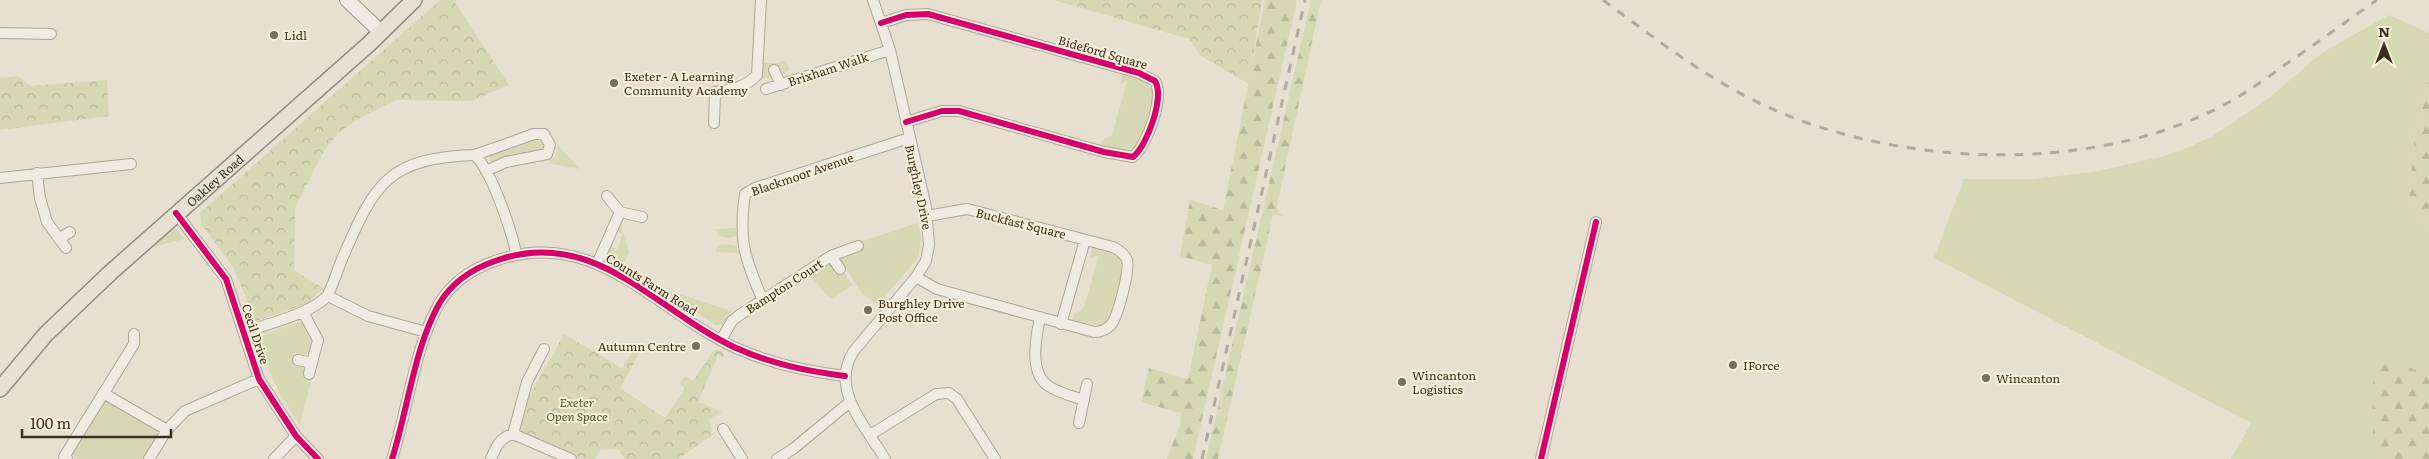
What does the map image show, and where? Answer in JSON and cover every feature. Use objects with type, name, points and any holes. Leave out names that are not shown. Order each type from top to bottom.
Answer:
[{"type":"main road","name":"Oakley Road","points":[[0,389],[46,334],[176,214],[381,32],[414,0]]},
{"type":"street","points":[[347,0],[381,32]]},
{"type":"street","points":[[714,123],[715,92],[742,86],[750,82],[757,75],[761,0]]},
{"type":"street","name":"Burghley Drive","points":[[873,0],[890,50],[908,138],[927,216],[928,253],[926,261],[916,277],[852,352],[848,360],[845,376],[850,402],[885,459]]},
{"type":"street","name":"Bideford Square","points":[[881,23],[906,15],[928,14],[1139,73],[1155,81],[1160,92],[1146,140],[1132,157],[1104,152],[959,111],[942,111],[906,122]]},
{"type":"street","points":[[0,33],[51,34]]},
{"type":"street","name":"Brixham Walk","points":[[766,89],[890,50]]},
{"type":"street","points":[[774,70],[781,85]]},
{"type":"street","points":[[244,332],[303,312],[328,296],[361,214],[379,188],[395,173],[415,163],[439,157],[475,155],[534,134],[544,134],[550,145],[547,154],[506,162],[486,171]]},
{"type":"street","name":"Blackmoor Avenue","points":[[763,301],[744,255],[741,240],[745,194],[755,188],[908,138]]},
{"type":"street","points":[[475,155],[486,171],[513,237],[516,253]]},
{"type":"street","points":[[0,178],[131,164]]},
{"type":"street","points":[[37,173],[40,198],[47,222],[66,248]]},
{"type":"street","points":[[606,196],[620,212],[642,217]]},
{"type":"street","name":"Buckfast Square","points":[[916,277],[937,289],[1061,324],[1099,332],[1110,327],[1118,308],[1127,274],[1128,261],[1122,251],[1113,246],[967,209],[927,216]]},
{"type":"street","points":[[597,264],[620,212]]},
{"type":"street","name":"Cecil Drive","points":[[176,214],[226,279],[259,379],[296,436],[318,459]]},
{"type":"street","points":[[1540,459],[1596,222]]},
{"type":"street","points":[[60,238],[70,232]]},
{"type":"street","points":[[1061,324],[1085,240]]},
{"type":"street","name":"Bampton Court","points":[[721,340],[732,322],[831,256],[858,246]]},
{"type":"street","name":"Counts Farm Road","points":[[392,459],[426,332],[440,303],[452,286],[478,267],[516,253],[561,252],[578,256],[619,275],[721,340],[772,363],[793,369],[845,376]]},
{"type":"street","points":[[831,256],[840,268]]},
{"type":"street","points":[[328,296],[368,316],[426,332]]},
{"type":"street","points":[[303,312],[318,340],[309,374]]},
{"type":"street","points":[[1040,317],[1036,351],[1037,365],[1042,379],[1046,384],[1060,392],[1084,400]]},
{"type":"street","points":[[67,459],[64,457],[134,344],[134,334]]},
{"type":"street","points":[[513,434],[527,382],[544,349]]},
{"type":"street","points":[[298,360],[312,363]]},
{"type":"street","points":[[149,459],[167,430],[185,411],[259,379]]},
{"type":"street","points":[[1079,423],[1087,384]]},
{"type":"street","points":[[103,393],[167,430]]},
{"type":"street","points":[[870,435],[936,394],[949,393],[957,399],[996,459]]},
{"type":"street","points":[[778,459],[850,402]]},
{"type":"street","points":[[722,429],[742,459]]},
{"type":"street","points":[[491,459],[497,444],[506,436],[513,434],[571,459]]},
{"type":"street","points":[[274,459],[296,436]]},
{"type":"green space","points":[[440,0],[453,0],[509,85],[471,101],[396,100],[358,119],[338,133],[324,151],[295,208],[294,270],[324,289],[306,304],[256,321],[232,265],[201,224],[200,213]]},
{"type":"green space","points":[[1053,0],[1262,0],[1249,84],[1201,56],[1189,39]]},
{"type":"green space","points":[[1265,0],[1297,0],[1193,459],[1167,459],[1180,424],[1181,413],[1141,402],[1149,368],[1188,379],[1212,265],[1180,256],[1190,200],[1223,210]]},
{"type":"green space","points":[[1311,0],[1321,0],[1277,206],[1278,212],[1284,216],[1273,215],[1218,459],[1206,459]]},
{"type":"green space","points":[[2389,15],[2429,33],[2429,80],[2414,141],[2409,200],[2429,227],[2429,459],[2231,459],[2251,423],[1934,258],[1964,179],[2031,179],[2093,172],[2161,157],[2187,148],[2213,136],[2265,101],[2323,52]]},
{"type":"green space","points":[[785,60],[790,70],[781,74],[777,68],[773,76],[760,80],[763,63],[777,63]]},
{"type":"green space","points":[[1123,73],[1148,82],[1154,96],[1142,136],[1136,147],[1123,152],[1101,147],[1103,140],[1112,135],[1127,82],[1126,80],[1120,84]]},
{"type":"green space","points":[[18,76],[31,86],[107,80],[109,116],[0,130],[0,78]]},
{"type":"green space","points":[[2429,80],[2429,227],[2409,200],[2414,141]]},
{"type":"green space","points":[[535,137],[545,143],[542,150],[492,164],[488,155]]},
{"type":"green space","points":[[558,145],[580,169],[548,163],[556,155]]},
{"type":"green space","points":[[620,222],[629,253],[622,267],[607,259],[605,262],[609,247],[618,249],[622,234],[614,231]]},
{"type":"green space","points":[[918,223],[921,236],[919,256],[878,306],[861,292],[846,268],[841,269],[841,258],[859,242]]},
{"type":"green space","points":[[736,228],[736,236],[728,238],[719,236],[715,229]]},
{"type":"green space","points":[[169,230],[177,230],[184,239],[149,248]]},
{"type":"green space","points":[[718,245],[736,246],[738,253],[715,252]]},
{"type":"green space","points":[[1093,247],[1113,253],[1121,262],[1116,297],[1108,320],[1101,326],[1072,321],[1074,314],[1084,307],[1099,255],[1090,258]]},
{"type":"green space","points":[[828,263],[837,273],[843,270],[852,285],[833,299],[810,277]]},
{"type":"green space","points":[[669,291],[732,311],[723,325],[715,325],[668,294]]},
{"type":"green space","points":[[298,322],[306,324],[311,336],[309,353],[304,355],[295,353],[294,362],[303,365],[312,377],[300,425],[280,395],[257,341],[258,337]]},
{"type":"green space","name":"Exeter Open Space","points":[[564,334],[622,368],[633,351],[639,354],[620,388],[665,418],[685,388],[680,383],[685,376],[693,381],[714,350],[721,350],[726,358],[718,355],[698,402],[722,412],[709,419],[713,435],[678,459],[625,459],[618,449],[600,450],[595,459],[575,457],[536,443],[520,432],[529,397]]},
{"type":"green space","points":[[2380,356],[2429,375],[2429,459],[2378,459],[2374,438],[2372,407],[2374,376],[2376,364]]},
{"type":"green space","points":[[106,401],[157,431],[158,439],[145,459],[75,459],[72,453],[102,403]]},
{"type":"railway","points":[[1202,459],[1305,0]]},
{"type":"railway","points":[[1603,0],[1703,72],[1768,107],[1820,127],[1875,142],[1934,151],[1993,155],[2053,153],[2111,144],[2167,129],[2218,108],[2244,93],[2377,0]]},
{"type":"cycle path","points":[[881,23],[906,15],[928,14],[1139,73],[1155,81],[1158,88],[1153,121],[1144,143],[1133,157],[1104,152],[959,111],[942,111],[906,122]]},
{"type":"cycle path","points":[[176,213],[226,279],[259,379],[296,436],[318,459]]},
{"type":"cycle path","points":[[1541,459],[1596,222]]},
{"type":"cycle path","points":[[392,459],[423,340],[444,296],[463,277],[478,268],[495,261],[530,253],[563,254],[593,263],[622,277],[650,294],[706,332],[749,354],[789,366],[845,376]]},
{"type":"place","name":"Lidl","points":[[274,35]]},
{"type":"place","name":"Exeter - A Learning Community Academy","points":[[614,83]]},
{"type":"place","name":"Burghley Drive Post Office","points":[[868,310]]},
{"type":"place","name":"Autumn Centre","points":[[696,346]]},
{"type":"place","name":"IForce","points":[[1733,365]]},
{"type":"place","name":"Wincanton","points":[[1986,378]]},
{"type":"place","name":"Wincanton Logistics","points":[[1402,382]]}]
